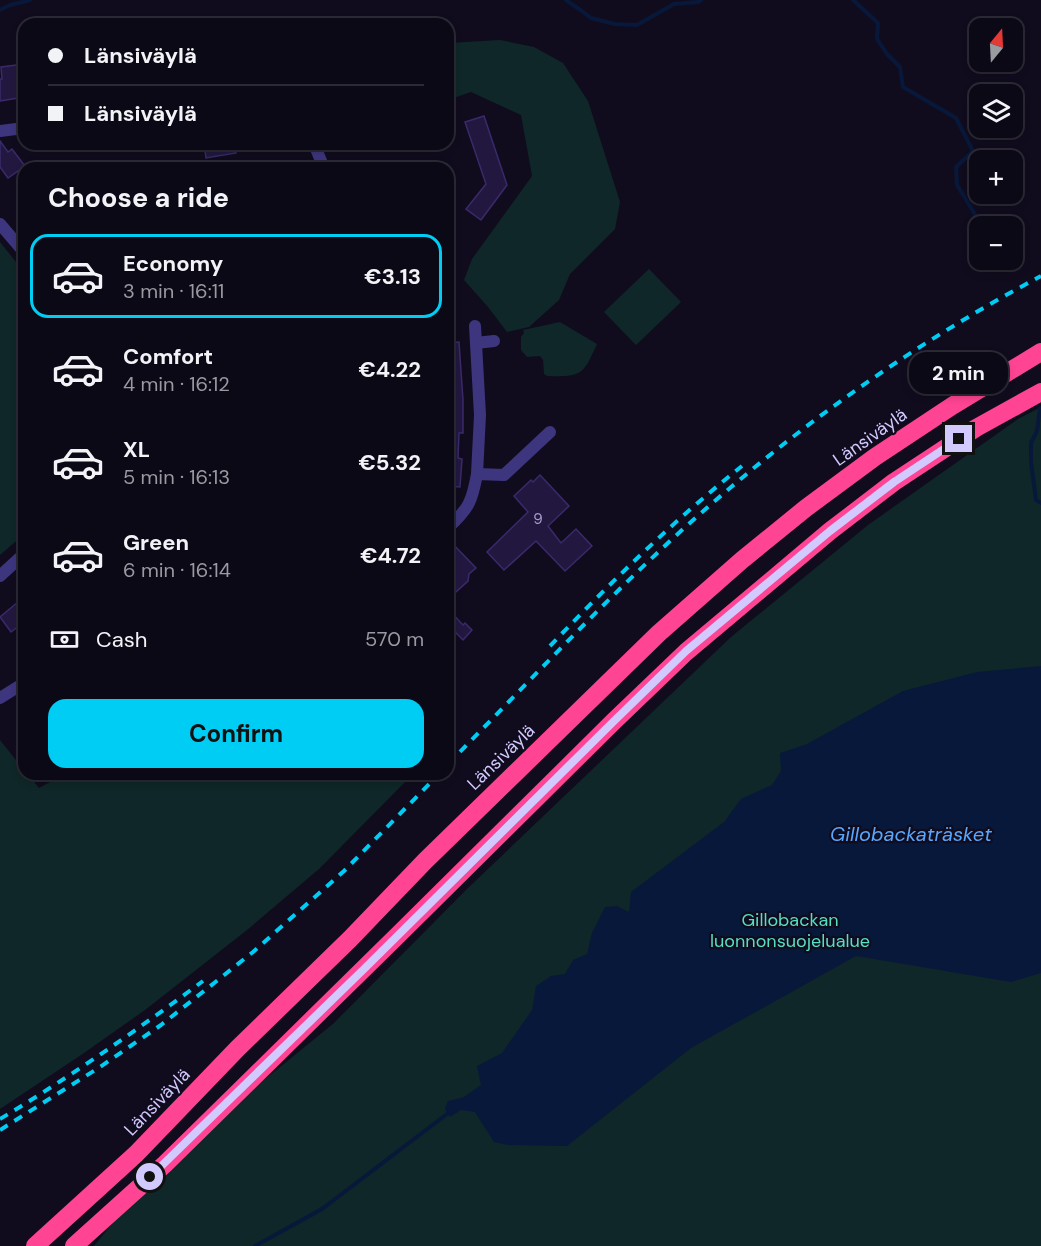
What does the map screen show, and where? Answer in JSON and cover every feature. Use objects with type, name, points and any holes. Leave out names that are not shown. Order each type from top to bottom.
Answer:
[{"type":"highway","name":"Länsiväylä","points":[[35,1246],[136,1154],[237,1049],[350,939],[425,861],[659,633],[742,560],[806,508],[875,457],[952,406],[1041,352]]},
{"type":"highway","points":[[74,1246],[174,1155],[686,651],[830,531],[894,482],[976,428],[1041,392]]},
{"type":"street","points":[[0,131],[18,129]]},
{"type":"street","points":[[0,224],[18,245]]},
{"type":"street","points":[[454,522],[470,504],[474,495],[477,474],[480,415],[476,326]]},
{"type":"street","points":[[476,343],[494,341]]},
{"type":"street","points":[[477,474],[504,475],[550,432]]},
{"type":"street","points":[[0,576],[18,560]]},
{"type":"street","points":[[0,698],[18,687]]},
{"type":"green space","points":[[500,40],[534,47],[563,63],[588,101],[620,202],[615,229],[570,274],[559,300],[529,327],[507,332],[464,280],[472,259],[532,176],[521,115],[471,92],[454,98],[454,43]]},
{"type":"green space","points":[[0,242],[18,264],[18,539],[0,555]]},
{"type":"green space","points":[[649,269],[681,302],[636,345],[604,312]]},
{"type":"green space","points":[[560,322],[597,344],[580,372],[568,376],[547,376],[544,374],[543,360],[540,356],[527,357],[521,350],[521,337],[523,330]]},
{"type":"green space","name":"Gillobackan luonnonsuojelualue","points":[[1041,407],[1041,1246],[94,1246],[159,1166],[334,1023],[468,888],[731,637],[868,525],[1018,419]]},
{"type":"green space","points":[[0,740],[18,762],[18,780],[33,780],[39,788],[54,780],[407,780],[319,869],[247,930],[145,1010],[0,1109]]},
{"type":"water","name":"Gillobackaträsket","points":[[1041,666],[1041,973],[1011,982],[856,956],[691,1048],[567,1146],[508,1145],[494,1142],[475,1112],[461,1110],[450,1117],[445,1109],[448,1101],[464,1097],[481,1085],[477,1066],[502,1053],[532,1010],[536,986],[551,976],[565,974],[573,960],[587,954],[592,933],[605,907],[617,906],[629,912],[631,892],[724,822],[741,799],[772,785],[781,771],[780,753],[807,744],[903,691],[977,672]]},
{"type":"building","points":[[18,65],[18,98],[0,101],[1,67]]},
{"type":"building","points":[[484,116],[507,185],[481,220],[466,209],[486,184],[465,122]]},
{"type":"building","points":[[0,141],[8,152],[12,149],[22,162],[18,162],[18,171],[8,178],[0,167]]},
{"type":"building","points":[[205,150],[236,150],[236,153],[206,158]]},
{"type":"building","points":[[454,342],[459,342],[463,400],[463,433],[459,433],[458,458],[462,459],[460,487],[454,486]]},
{"type":"building","points":[[540,475],[569,506],[548,526],[561,543],[576,529],[592,546],[565,571],[536,541],[504,570],[487,552],[528,512],[514,496]]},
{"type":"building","points":[[454,545],[476,568],[469,574],[468,581],[454,594]]},
{"type":"building","points":[[18,602],[18,627],[11,632],[0,617]]},
{"type":"building","points":[[454,615],[472,630],[463,640],[454,631]]},
{"type":"waterway","points":[[0,10],[30,0]]},
{"type":"waterway","points":[[566,0],[591,18],[615,24],[637,25],[674,4],[701,0]]},
{"type":"waterway","points":[[853,0],[878,23],[877,39],[900,67],[903,87],[956,118],[973,151],[956,167],[957,185],[976,216]]},
{"type":"waterway","points":[[1040,408],[1037,431],[1031,443],[1031,462],[1036,500],[1041,503]]},
{"type":"waterway","points":[[255,1246],[322,1209],[447,1114]]},
{"type":"railway","points":[[454,758],[656,554],[758,464],[847,397],[908,355],[1041,276]]},
{"type":"railway","points":[[550,646],[643,553],[691,508],[742,466]]},
{"type":"railway","points":[[0,1130],[100,1067],[161,1025],[253,952],[344,871],[433,780]]},
{"type":"railway","points":[[0,1119],[103,1053],[203,981]]},
{"type":"route","points":[[150,1177],[686,651],[830,531],[894,482],[959,439]]}]
